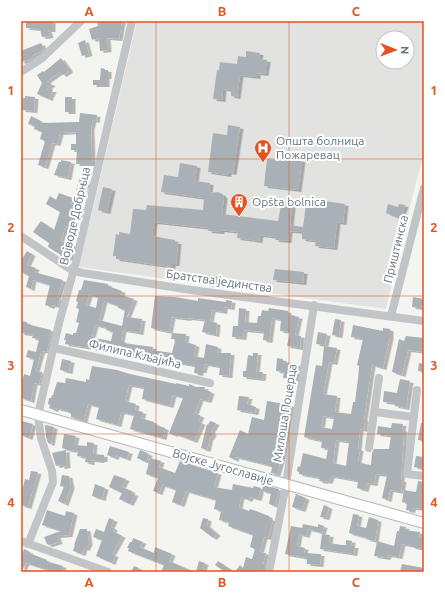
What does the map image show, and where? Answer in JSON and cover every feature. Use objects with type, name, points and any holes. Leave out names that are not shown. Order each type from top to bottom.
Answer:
[{"type":"main road","name":"Војске Југославије","points":[[21,410],[424,523]]},
{"type":"street","points":[[21,72],[41,59],[81,21]]},
{"type":"street","name":"Војводе Добрњца","points":[[38,415],[59,323],[74,270],[132,21]]},
{"type":"street","name":"Приштинска","points":[[391,316],[424,188]]},
{"type":"street","name":"Братства јединства","points":[[21,236],[74,270],[97,275],[424,321]]},
{"type":"street","name":"Милоша Поцерца","points":[[269,572],[286,484],[314,305]]},
{"type":"street","name":"Филипа Кљајића","points":[[54,348],[210,383]]},
{"type":"street","points":[[369,448],[379,378]]},
{"type":"street","points":[[417,390],[407,474],[424,476]]},
{"type":"street","points":[[375,412],[413,417]]},
{"type":"street","points":[[38,415],[41,438],[52,471],[53,482],[24,542],[108,572]]},
{"type":"shaded area","name":"Општа болница Пожаревац","points":[[137,21],[424,21],[424,154],[386,309],[79,267]]},
{"type":"building","points":[[52,21],[52,30],[48,30],[50,36],[42,37],[40,29],[26,28],[26,22]]},
{"type":"building","points":[[97,21],[122,21],[119,39],[107,38],[108,50],[100,51],[99,38],[92,40],[89,29],[98,26]]},
{"type":"building","points":[[85,40],[89,54],[82,56],[78,43]]},
{"type":"building","points":[[41,43],[44,49],[33,55],[34,57],[29,60],[21,62],[21,51]]},
{"type":"building","points":[[246,51],[260,53],[259,59],[267,60],[265,74],[257,73],[257,77],[240,75],[237,97],[231,96],[231,90],[223,89],[222,100],[213,99],[217,70],[219,70],[220,62],[237,64],[238,56],[246,57]]},
{"type":"building","points":[[61,58],[69,71],[63,75],[60,72],[46,82],[52,84],[46,90],[53,90],[49,99],[37,94],[42,83],[37,75],[43,71],[44,72]]},
{"type":"building","points":[[101,68],[108,70],[106,85],[93,85],[93,80],[100,80]]},
{"type":"building","points":[[25,96],[35,97],[34,111],[22,110],[23,98],[25,98]]},
{"type":"building","points":[[65,97],[72,97],[72,112],[65,112]]},
{"type":"building","points":[[80,113],[97,115],[96,121],[93,120],[91,128],[92,164],[76,164],[77,150],[71,150],[71,144],[76,144],[76,132],[60,133],[57,144],[52,143],[45,167],[38,165],[45,141],[40,139],[42,132],[34,129],[35,126],[28,124],[31,116],[41,121],[40,123],[79,122]]},
{"type":"building","points":[[228,125],[240,127],[233,173],[228,172],[228,175],[208,172],[213,133],[227,135]]},
{"type":"building","points":[[285,158],[302,160],[298,190],[264,186],[267,159],[285,161]]},
{"type":"building","points":[[61,160],[71,162],[68,178],[54,175]]},
{"type":"building","points":[[180,163],[197,166],[195,181],[210,183],[209,193],[218,192],[222,194],[224,197],[222,214],[278,221],[281,205],[283,202],[287,202],[290,203],[292,207],[290,225],[303,227],[306,204],[310,204],[311,199],[345,204],[343,223],[337,222],[334,248],[315,246],[316,241],[302,239],[302,232],[289,231],[288,241],[275,240],[276,237],[260,235],[259,241],[237,238],[238,232],[221,230],[221,232],[208,231],[209,228],[154,222],[152,236],[175,240],[175,242],[178,242],[176,264],[172,264],[172,267],[116,259],[116,256],[113,256],[116,234],[119,235],[119,232],[130,234],[133,209],[146,210],[147,205],[203,210],[204,198],[161,192],[164,175],[178,177]]},
{"type":"building","points":[[80,177],[86,179],[85,182],[87,183],[82,193],[76,191]]},
{"type":"building","points":[[103,187],[112,189],[107,212],[98,210]]},
{"type":"building","points":[[59,193],[73,198],[71,204],[80,207],[78,216],[73,215],[69,227],[66,226],[60,241],[74,245],[70,259],[60,256],[61,255],[48,247],[49,243],[33,232],[41,221],[54,230],[60,212],[46,204],[50,196],[56,200]]},
{"type":"building","points":[[388,204],[398,207],[399,204],[405,205],[402,213],[406,214],[404,220],[386,213]]},
{"type":"building","points":[[27,251],[32,254],[27,265],[36,268],[34,272],[63,280],[57,298],[60,298],[58,306],[52,305],[51,307],[45,305],[50,285],[33,280],[31,289],[26,287],[29,276],[21,272],[21,261]]},
{"type":"building","points":[[275,269],[304,272],[303,283],[273,280]]},
{"type":"building","points":[[207,275],[218,277],[216,285],[206,284]]},
{"type":"building","points":[[84,280],[108,284],[108,286],[122,291],[121,295],[134,299],[127,317],[142,319],[140,333],[123,330],[121,340],[123,343],[153,347],[152,350],[172,353],[175,341],[174,339],[171,339],[172,333],[186,334],[185,342],[196,345],[194,356],[204,358],[206,344],[218,347],[217,353],[231,353],[229,376],[219,375],[220,367],[205,364],[203,371],[200,371],[200,374],[194,373],[195,366],[165,360],[165,363],[149,361],[109,351],[65,344],[66,340],[64,340],[66,333],[73,335],[73,333],[76,333],[79,323],[76,322],[79,309],[76,308],[78,302],[76,301],[79,290],[81,290]],"holes":[[[89,295],[98,297],[96,308],[86,305]],[[104,301],[125,310],[122,326],[99,320]],[[95,325],[107,328],[106,330],[113,332],[111,341],[93,338],[92,336]]]},
{"type":"building","points":[[155,296],[175,297],[198,301],[198,298],[226,302],[226,300],[232,301],[231,308],[224,307],[224,312],[212,310],[210,321],[217,323],[216,335],[202,332],[205,320],[188,318],[172,317],[169,332],[151,328]]},
{"type":"building","points":[[413,297],[424,299],[424,305],[422,304],[421,308],[412,307]]},
{"type":"building","points":[[239,308],[246,309],[245,322],[257,323],[258,316],[261,316],[262,310],[268,311],[269,308],[288,311],[288,314],[299,317],[295,335],[301,336],[300,348],[287,346],[290,332],[280,331],[281,320],[272,318],[269,341],[263,340],[264,332],[244,330],[243,338],[232,337],[233,326],[238,326]]},
{"type":"building","points":[[335,319],[341,320],[339,336],[332,335]]},
{"type":"building","points":[[21,321],[51,330],[47,352],[41,352],[36,371],[42,372],[39,384],[34,383],[31,401],[21,398],[21,385],[24,374],[30,376],[34,359],[26,357],[28,350],[36,352],[39,339],[32,338],[33,335],[21,333]]},
{"type":"building","points":[[353,325],[383,331],[383,328],[390,329],[390,337],[383,368],[372,365],[364,419],[364,430],[360,429],[358,449],[360,449],[358,461],[360,461],[360,463],[371,465],[372,453],[374,449],[389,449],[391,436],[377,434],[378,426],[391,428],[392,423],[403,424],[402,429],[404,430],[401,480],[403,480],[401,492],[390,490],[388,500],[382,498],[387,475],[376,474],[374,484],[367,483],[365,490],[357,488],[358,481],[331,476],[329,482],[325,482],[319,481],[320,478],[299,474],[297,471],[298,466],[300,467],[303,453],[326,459],[328,449],[321,448],[322,441],[304,437],[316,365],[322,366],[324,346],[337,348],[334,363],[329,362],[323,394],[337,396],[335,412],[351,414],[353,402],[355,402],[359,366],[357,365],[363,339],[351,337]],"holes":[[[323,416],[334,418],[332,429],[321,427]],[[336,440],[349,442],[346,466],[333,463]]]},
{"type":"building","points":[[318,332],[327,334],[325,345],[316,344]]},
{"type":"building","points":[[406,336],[424,338],[424,352],[408,350],[402,375],[392,372],[399,339],[404,341]]},
{"type":"building","points":[[253,353],[258,353],[256,372],[263,372],[262,379],[243,377],[243,371],[246,371],[248,355],[253,356]]},
{"type":"building","points":[[277,358],[283,359],[283,362],[298,364],[296,380],[283,378],[284,372],[276,371]]},
{"type":"building","points":[[62,359],[71,361],[69,372],[60,370]]},
{"type":"building","points":[[419,363],[424,364],[424,372],[418,371]]},
{"type":"building","points":[[92,366],[117,370],[176,384],[189,386],[189,384],[196,387],[205,387],[204,389],[211,392],[208,401],[200,399],[195,413],[201,416],[198,421],[202,423],[194,441],[169,433],[183,398],[173,395],[170,406],[142,399],[144,388],[129,385],[125,401],[136,404],[135,410],[143,412],[141,418],[154,422],[154,424],[165,428],[163,438],[130,429],[134,415],[121,412],[118,425],[96,419],[99,407],[88,404],[84,421],[71,417],[71,414],[67,411],[49,408],[49,398],[53,395],[57,382],[65,383],[66,378],[86,382],[86,379],[89,380]]},
{"type":"building","points":[[400,379],[410,381],[406,408],[395,406],[395,403],[383,402],[384,391],[397,393]]},
{"type":"building","points":[[239,396],[249,397],[247,404],[256,407],[255,413],[237,410]]},
{"type":"building","points":[[267,401],[291,405],[284,450],[277,474],[271,473],[271,466],[236,457],[235,460],[229,457],[240,430],[248,434],[252,417],[264,420]]},
{"type":"building","points":[[22,421],[33,424],[29,438],[21,435]]},
{"type":"building","points":[[210,421],[216,423],[211,432],[213,433],[211,438],[210,437],[207,450],[201,448],[207,424],[208,425]]},
{"type":"building","points":[[421,423],[424,423],[424,441],[418,440]]},
{"type":"building","points":[[46,425],[54,427],[51,444],[48,443],[46,437]]},
{"type":"building","points":[[64,434],[76,436],[74,445],[87,446],[87,442],[94,443],[93,454],[104,455],[104,460],[91,460],[91,463],[85,462],[86,457],[77,456],[78,451],[62,448]]},
{"type":"building","points":[[110,446],[129,452],[127,459],[116,455],[115,458],[107,455]]},
{"type":"building","points":[[66,450],[67,466],[56,466],[52,453]]},
{"type":"building","points":[[140,450],[149,454],[146,462],[137,458]]},
{"type":"building","points":[[416,456],[424,457],[424,469],[414,467]]},
{"type":"building","points":[[150,458],[161,461],[159,467],[175,473],[180,461],[218,473],[214,487],[232,490],[233,484],[261,488],[258,499],[250,497],[249,500],[241,497],[239,507],[249,511],[250,509],[256,511],[269,516],[269,518],[273,520],[268,538],[264,537],[260,552],[266,553],[263,564],[264,572],[235,572],[240,565],[243,568],[246,557],[252,559],[255,549],[250,547],[253,535],[228,526],[229,522],[219,520],[221,511],[214,509],[216,500],[186,491],[181,505],[172,502],[176,490],[162,485],[159,493],[153,491],[158,478],[146,474]]},
{"type":"building","points":[[31,471],[38,472],[28,507],[21,505],[21,497],[25,479],[29,480]]},
{"type":"building","points":[[62,475],[69,476],[71,487],[65,504],[58,501],[64,487],[60,486]]},
{"type":"building","points":[[114,475],[126,479],[122,487],[132,491],[131,493],[135,494],[130,504],[119,499],[122,493],[109,487]]},
{"type":"building","points":[[418,481],[424,482],[424,504],[422,509],[412,508],[412,511],[406,510],[407,503],[402,502],[404,490],[416,492]]},
{"type":"building","points":[[95,484],[105,488],[102,499],[92,496]]},
{"type":"building","points":[[263,485],[279,489],[275,506],[269,504],[271,493],[262,491]]},
{"type":"building","points":[[296,494],[306,498],[302,510],[292,507]]},
{"type":"building","points":[[324,505],[329,507],[326,518],[320,517]]},
{"type":"building","points":[[47,510],[65,516],[66,511],[74,513],[69,535],[57,536],[59,542],[49,545],[44,537],[61,531],[42,525]]},
{"type":"building","points":[[353,514],[359,515],[357,526],[366,528],[369,517],[378,520],[375,541],[349,533]]},
{"type":"building","points":[[109,518],[114,520],[111,527],[114,528],[113,531],[122,536],[112,554],[115,555],[112,563],[96,556],[102,540],[93,537],[96,529],[104,532]]},
{"type":"building","points":[[203,518],[208,519],[207,525],[217,534],[213,538],[200,528]]},
{"type":"building","points":[[303,524],[318,527],[318,524],[324,526],[322,533],[308,529],[306,536],[299,534],[297,546],[305,548],[304,553],[321,554],[320,565],[307,564],[307,558],[285,554],[291,526],[302,528]]},
{"type":"building","points":[[400,526],[406,527],[405,530],[420,532],[419,537],[423,537],[422,549],[402,544],[399,557],[388,555],[387,558],[374,556],[377,541],[394,546],[397,531],[399,531]]},
{"type":"building","points":[[80,529],[87,529],[89,543],[86,549],[84,548],[82,554],[73,551]]},
{"type":"building","points":[[322,534],[330,535],[329,543],[346,545],[346,540],[352,541],[351,546],[355,546],[354,554],[320,549]]},
{"type":"building","points":[[133,538],[143,542],[140,547],[154,553],[155,547],[172,554],[169,561],[195,572],[161,572],[164,565],[128,551],[129,548],[127,548],[130,542],[132,542]]},
{"type":"building","points":[[24,549],[30,552],[29,553],[47,560],[46,561],[63,566],[61,572],[54,572],[26,563],[21,572],[21,557]]},
{"type":"building","points":[[199,561],[205,563],[202,572],[196,572]]},
{"type":"building","points":[[218,561],[234,572],[225,572],[215,565]]},
{"type":"building","points":[[402,564],[424,568],[424,572],[400,572]]},
{"type":"building","points":[[134,566],[139,568],[137,572],[131,572]]},
{"type":"place","name":"Општа болница Пожаревац","points":[[263,163]]},
{"type":"place","name":"Opšta bolnica","points":[[239,217]]}]
